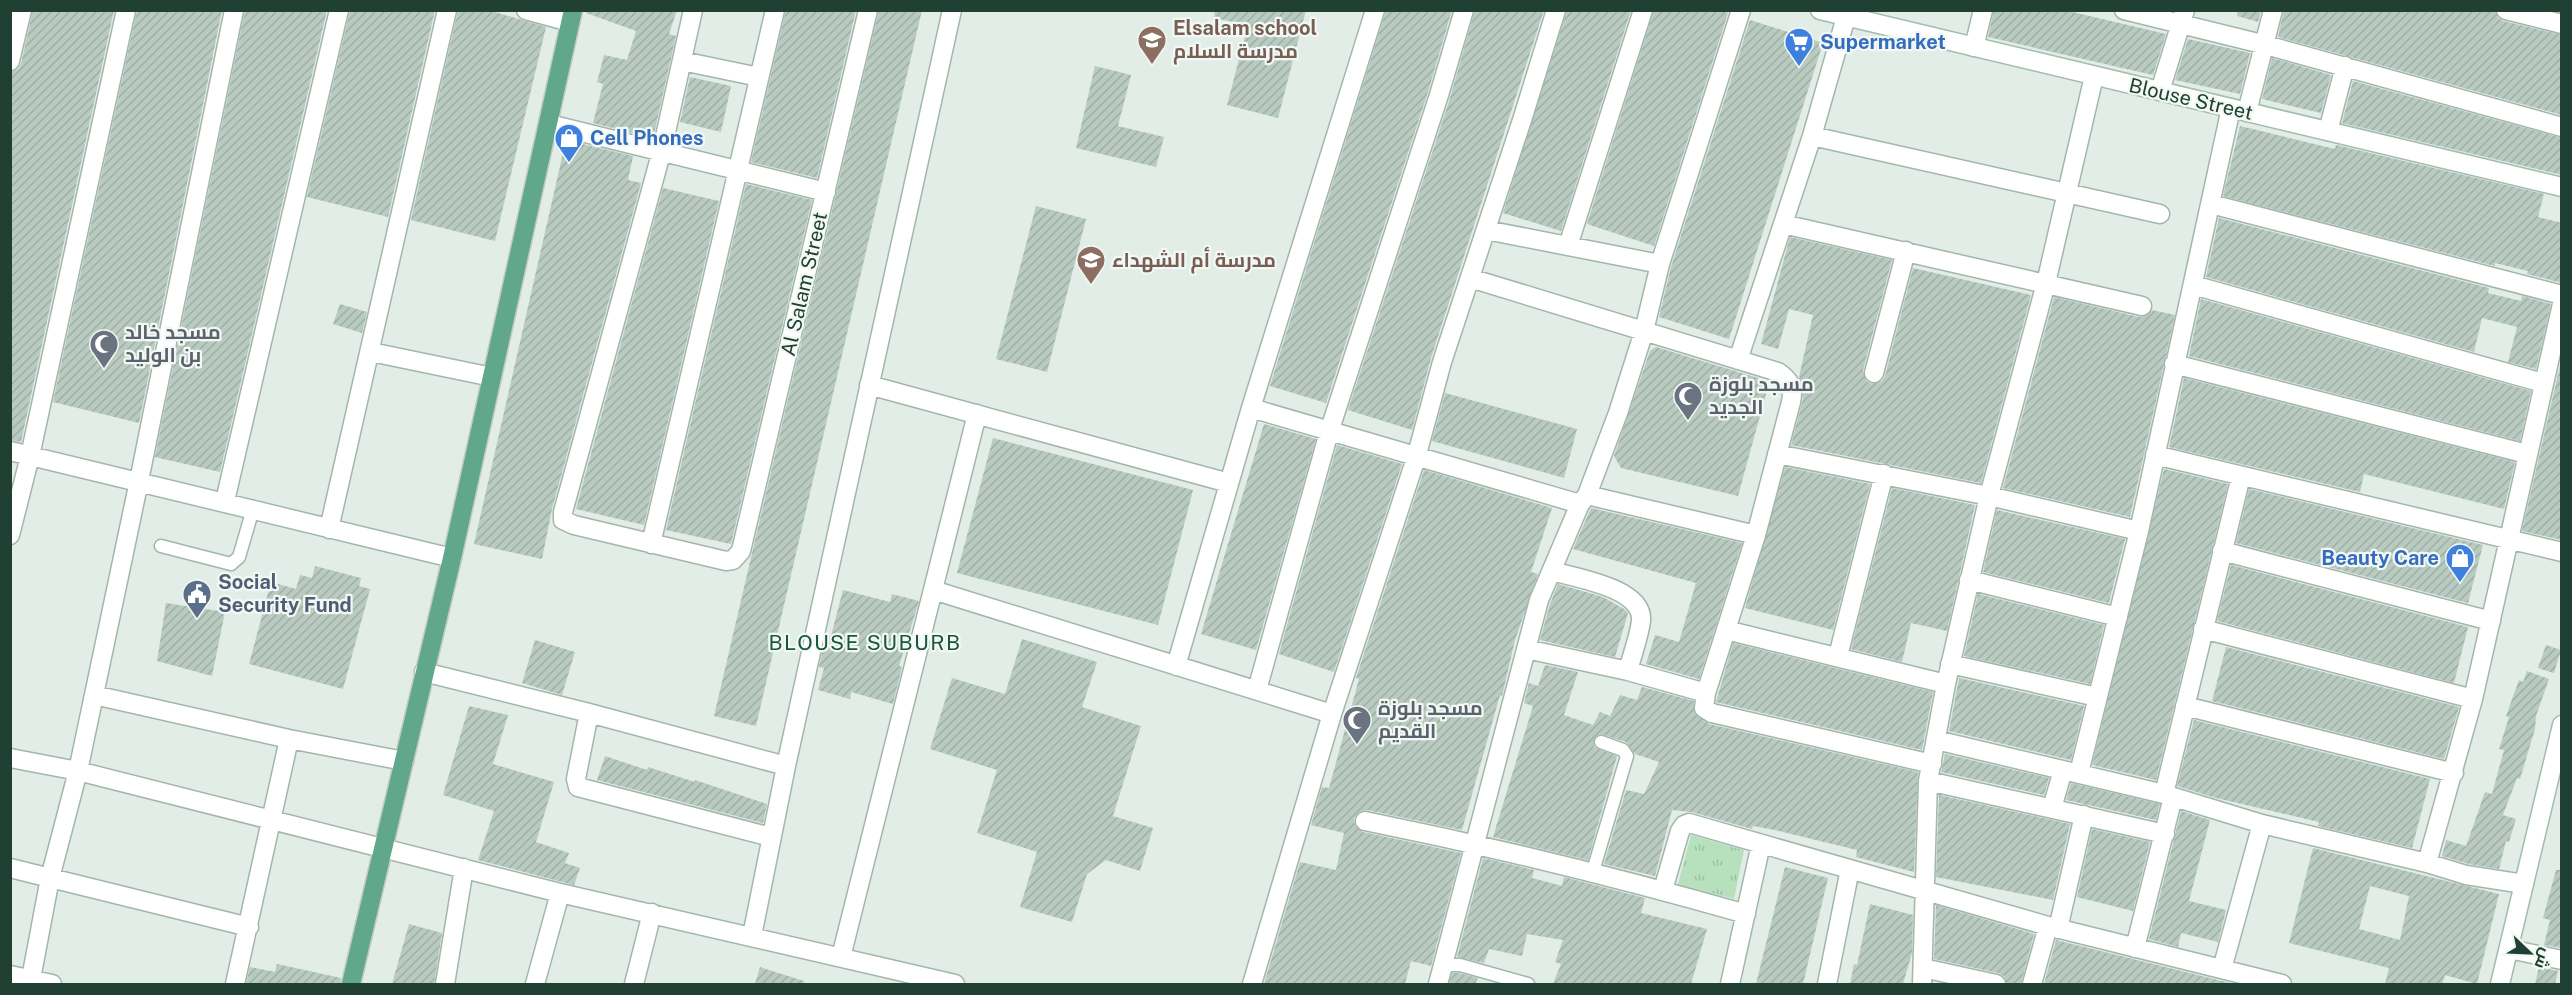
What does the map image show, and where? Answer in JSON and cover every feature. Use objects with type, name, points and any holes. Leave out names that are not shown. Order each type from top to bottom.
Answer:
[{"type":"main road","points":[[351,984],[452,558],[572,16]]},
{"type":"street","points":[[10,61],[22,10]]},
{"type":"street","points":[[10,535],[30,456],[126,10]]},
{"type":"street","points":[[31,982],[50,878],[78,771],[140,481],[234,10]]},
{"type":"street","points":[[225,501],[339,10]]},
{"type":"street","points":[[329,529],[447,10]]},
{"type":"street","points":[[526,10],[572,16]]},
{"type":"street","points":[[693,10],[662,150],[563,512],[563,520],[566,523],[651,544],[775,10]]},
{"type":"street","name":"Al Salam Street","points":[[651,544],[726,561],[738,557],[868,10]]},
{"type":"street","points":[[752,936],[786,766],[952,10]]},
{"type":"street","points":[[1176,666],[1251,408],[1375,10]]},
{"type":"street","points":[[1257,690],[1329,432],[1439,95],[1464,10]]},
{"type":"street","points":[[1252,984],[1332,714],[1416,458],[1442,362],[1556,10]]},
{"type":"street","points":[[1568,246],[1643,10]]},
{"type":"street","points":[[1440,977],[1539,600],[1618,413],[1644,331],[1660,264],[1741,10]]},
{"type":"street","name":"Blouse Street","points":[[1820,10],[2562,187]]},
{"type":"street","points":[[1974,47],[1983,10]]},
{"type":"street","points":[[2124,10],[2183,18],[2266,45],[2562,127]]},
{"type":"street","points":[[2052,808],[2071,772],[2097,696],[2139,531],[2211,204],[2239,110],[2266,45],[2273,10]]},
{"type":"street","points":[[2506,10],[2562,24]]},
{"type":"street","points":[[1738,360],[1812,136],[1841,14]]},
{"type":"street","points":[[2160,91],[2183,18]]},
{"type":"street","points":[[682,61],[759,77]]},
{"type":"street","points":[[2328,131],[2345,66]]},
{"type":"street","points":[[1996,984],[1922,976],[1930,773],[1950,664],[1969,580],[2046,283],[2094,76]]},
{"type":"street","points":[[549,124],[826,192]]},
{"type":"street","points":[[1812,136],[2160,214]]},
{"type":"street","points":[[2211,204],[2562,296]]},
{"type":"street","points":[[1783,224],[2142,306]]},
{"type":"street","points":[[1485,230],[1660,264]]},
{"type":"street","points":[[1874,373],[1906,251]]},
{"type":"street","points":[[1470,278],[1778,372],[1790,383],[1793,393],[1756,536],[1706,693],[1704,708],[1712,714],[2052,808],[2164,834]]},
{"type":"street","points":[[2193,285],[2543,383]]},
{"type":"street","points":[[2427,863],[2473,699],[2562,304]]},
{"type":"street","points":[[371,352],[492,377]]},
{"type":"street","points":[[2174,364],[2527,454]]},
{"type":"street","points":[[869,385],[1229,483]]},
{"type":"street","points":[[1251,408],[1416,458],[1583,499],[1756,536]]},
{"type":"street","points":[[841,957],[977,414]]},
{"type":"street","points":[[10,452],[225,501],[329,529],[452,558]]},
{"type":"street","points":[[1777,454],[1989,496],[2139,531]]},
{"type":"street","points":[[2155,455],[2562,552]]},
{"type":"street","points":[[1838,656],[1884,474]]},
{"type":"street","points":[[2135,948],[2164,834],[2168,796],[2185,706],[2241,476]]},
{"type":"street","points":[[2222,551],[2491,621]]},
{"type":"street","points":[[1552,571],[1623,592],[1637,603],[1641,619],[1628,671]]},
{"type":"street","points":[[1969,580],[2118,617]]},
{"type":"street","points":[[933,590],[1332,714]]},
{"type":"street","points":[[2203,629],[2473,699]]},
{"type":"street","points":[[1726,630],[1946,684]]},
{"type":"street","points":[[1526,649],[1628,671],[1706,693]]},
{"type":"street","points":[[1950,664],[2097,696]]},
{"type":"street","points":[[424,672],[590,713],[786,766]]},
{"type":"street","points":[[94,694],[288,739],[404,761]]},
{"type":"street","points":[[2185,706],[2454,773]]},
{"type":"street","points":[[590,713],[576,779],[578,788],[771,837]]},
{"type":"street","points":[[2500,984],[2562,725]]},
{"type":"street","points":[[235,984],[288,739]]},
{"type":"street","points":[[1936,740],[2168,796],[2262,824],[2482,878],[2524,884]]},
{"type":"street","points":[[10,758],[78,771],[560,893],[955,984]]},
{"type":"street","points":[[2032,984],[2053,927],[2084,815]]},
{"type":"street","points":[[1365,821],[1475,843],[1593,871],[1746,914]]},
{"type":"street","points":[[1663,890],[1680,831],[1684,825],[1689,823],[2232,976],[2282,984]]},
{"type":"street","points":[[2232,976],[2262,824]]},
{"type":"street","points":[[1730,984],[1761,844]]},
{"type":"street","points":[[10,868],[249,927]]},
{"type":"street","points":[[445,984],[464,868]]},
{"type":"street","points":[[1827,984],[1850,869]]},
{"type":"street","points":[[536,984],[560,893]]},
{"type":"street","points":[[634,984],[652,913]]},
{"type":"street","points":[[2509,949],[2562,960]]},
{"type":"street","points":[[10,975],[31,982],[52,984]]},
{"type":"lane","points":[[161,546],[231,564],[239,557],[253,509]]},
{"type":"lane","points":[[1593,871],[1628,756],[1623,750],[1601,742]]},
{"type":"lane","points":[[1440,977],[1450,965],[1460,965],[1528,984]]},
{"type":"green space","points":[[1691,835],[1744,850],[1734,899],[1678,884]]},
{"type":"building","points":[[33,10],[114,10],[21,442],[10,440],[10,72],[18,69],[21,64]]},
{"type":"building","points":[[137,10],[222,10],[139,423],[53,402]]},
{"type":"building","points":[[245,10],[327,10],[220,472],[155,457]]},
{"type":"building","points":[[350,10],[435,10],[388,217],[307,197]]},
{"type":"building","points":[[458,10],[488,10],[546,27],[495,241],[411,220]]},
{"type":"building","points":[[587,10],[677,10],[669,34],[676,36],[653,138],[593,123],[603,84],[597,82],[604,55],[627,60],[636,31],[586,13]]},
{"type":"building","points":[[786,10],[856,10],[817,178],[751,162]]},
{"type":"building","points":[[879,10],[922,10],[756,726],[714,716]]},
{"type":"building","points":[[1215,10],[1306,10],[1278,118],[1227,105],[1248,25],[1214,18]]},
{"type":"building","points":[[1386,10],[1452,10],[1428,92],[1326,403],[1270,386]]},
{"type":"building","points":[[1475,10],[1544,10],[1431,358],[1412,430],[1348,410],[1450,98]]},
{"type":"building","points":[[1567,10],[1631,10],[1561,231],[1503,213]]},
{"type":"building","points":[[1654,10],[1721,10],[1728,13],[1654,246],[1587,224]]},
{"type":"building","points":[[1994,10],[2064,10],[2166,34],[2153,75],[1988,37]]},
{"type":"building","points":[[2238,10],[2261,10],[2258,22],[2237,16]]},
{"type":"building","points":[[2284,10],[2495,10],[2498,18],[2503,21],[2562,35],[2562,115],[2278,37]]},
{"type":"building","points":[[1750,20],[1823,43],[1729,339],[1659,317],[1671,267]]},
{"type":"building","points":[[2188,39],[2250,53],[2240,94],[2175,80]]},
{"type":"building","points":[[2272,58],[2331,75],[2321,113],[2262,99]]},
{"type":"building","points":[[1095,66],[1131,75],[1118,126],[1164,137],[1156,167],[1076,148]]},
{"type":"building","points":[[690,77],[731,86],[721,132],[680,122]]},
{"type":"building","points":[[2353,81],[2562,138],[2562,175],[2342,123]]},
{"type":"building","points":[[2240,126],[2335,149],[2336,145],[2544,194],[2538,217],[2562,223],[2562,283],[2527,274],[2528,271],[2495,263],[2495,266],[2223,196]]},
{"type":"building","points":[[566,140],[633,156],[628,180],[641,183],[552,509],[542,559],[474,544]]},
{"type":"building","points":[[746,184],[812,200],[731,544],[666,530]]},
{"type":"building","points":[[663,188],[719,201],[644,525],[576,509]]},
{"type":"building","points":[[1036,206],[1086,219],[1047,372],[996,359]]},
{"type":"building","points":[[2219,218],[2489,288],[2488,293],[2521,301],[2522,296],[2551,304],[2536,369],[2508,362],[2517,327],[2482,318],[2474,352],[2206,277]]},
{"type":"building","points":[[1790,237],[1892,260],[1863,370],[1866,381],[1872,384],[1882,381],[1885,376],[1913,268],[2031,295],[1981,483],[1791,445],[1803,399],[1799,377],[1813,315],[1789,309],[1778,349],[1761,344]]},
{"type":"building","points":[[2054,297],[2139,317],[2146,316],[2152,310],[2175,315],[2130,517],[2003,488]]},
{"type":"building","points":[[2201,299],[2531,391],[2520,441],[2189,356]]},
{"type":"building","points":[[340,304],[367,312],[362,333],[333,324]]},
{"type":"building","name":"مسجد بلوزة الجديد","points":[[1656,347],[1758,378],[1766,394],[1738,496],[1621,468],[1614,456],[1650,351]]},
{"type":"building","points":[[2562,357],[2562,540],[2522,531]]},
{"type":"building","points":[[2184,378],[2515,462],[2504,509],[2364,474],[2360,492],[2169,447]]},
{"type":"building","points":[[1445,393],[1577,429],[1564,478],[1432,441]]},
{"type":"building","points":[[1264,424],[1316,439],[1256,650],[1201,634]]},
{"type":"building","points":[[993,438],[1193,490],[1158,625],[957,573]]},
{"type":"building","points":[[1337,445],[1402,464],[1334,672],[1279,654]]},
{"type":"building","points":[[1785,467],[1870,484],[1833,630],[1745,608]]},
{"type":"building","points":[[2164,469],[2228,484],[2156,780],[2092,765]]},
{"type":"building","points":[[1424,470],[1552,508],[1531,572],[1538,574],[1515,640],[1502,696],[1500,695],[1462,830],[1367,810],[1361,811],[1354,818],[1355,825],[1363,832],[1461,853],[1431,966],[1411,961],[1405,984],[1264,984],[1300,862],[1336,870],[1344,833],[1311,825],[1322,787],[1329,788],[1359,679],[1356,678]]},
{"type":"building","points":[[1892,488],[1975,505],[1947,631],[1911,623],[1902,662],[1851,649]]},
{"type":"building","points":[[2249,489],[2483,545],[2468,603],[2236,543]]},
{"type":"building","points":[[1591,508],[1742,543],[1699,679],[1646,664],[1655,635],[1679,642],[1696,583],[1573,549]]},
{"type":"building","points":[[1997,510],[2125,539],[2109,603],[1983,572]]},
{"type":"building","points":[[2231,565],[2468,627],[2454,683],[2217,621]]},
{"type":"building","points":[[315,566],[361,578],[359,586],[370,589],[343,689],[249,664],[271,582],[296,589],[300,575],[312,578]]},
{"type":"building","points":[[1558,584],[1603,597],[1628,613],[1615,657],[1540,640]]},
{"type":"building","points":[[843,590],[890,602],[892,594],[919,601],[899,666],[902,667],[893,704],[851,692],[850,699],[818,690],[824,668],[819,667],[826,634],[831,636]]},
{"type":"building","points":[[1978,594],[2104,625],[2090,684],[1964,656]]},
{"type":"building","points":[[166,603],[225,612],[212,676],[157,661]]},
{"type":"building","points":[[1022,639],[1097,662],[1082,707],[1141,726],[1113,816],[1153,828],[1140,871],[1106,860],[1087,874],[1072,922],[1020,907],[1037,852],[977,833],[997,770],[930,749],[952,678],[1005,694]]},
{"type":"building","points":[[535,640],[575,652],[562,695],[522,683]]},
{"type":"building","points":[[1733,643],[1933,692],[1922,750],[1716,702]]},
{"type":"building","points":[[2546,645],[2561,650],[2554,673],[2538,668]]},
{"type":"building","points":[[2226,647],[2459,707],[2444,759],[2212,701]]},
{"type":"building","points":[[1545,665],[1578,672],[1564,715],[1593,725],[1600,712],[1610,716],[1620,695],[1637,700],[1642,687],[1694,701],[1694,713],[1709,724],[1918,772],[1914,872],[1856,857],[1857,850],[1775,830],[1753,826],[1752,829],[1692,812],[1672,810],[1655,876],[1604,864],[1626,790],[1644,794],[1659,762],[1635,754],[1626,742],[1600,734],[1594,739],[1594,747],[1617,756],[1588,860],[1493,837],[1533,706],[1524,703],[1529,683],[1538,686]]},
{"type":"building","points":[[2527,671],[2549,679],[2536,716],[2535,729],[2520,779],[2517,778],[2503,815],[2516,819],[2509,842],[2506,841],[2499,869],[2442,856],[2446,840],[2466,846],[2485,792],[2492,794],[2504,750],[2499,749],[2509,717],[2506,716],[2519,680],[2523,682]]},
{"type":"building","points":[[1959,678],[2084,706],[2071,760],[1949,731]]},
{"type":"building","points":[[469,706],[508,715],[493,764],[554,782],[536,842],[569,853],[565,863],[580,868],[574,885],[478,860],[494,811],[443,795]]},
{"type":"building","points":[[2194,720],[2430,779],[2412,848],[2318,826],[2319,822],[2216,798],[2177,786]]},
{"type":"building","points":[[1945,754],[2049,778],[2044,795],[1941,772]]},
{"type":"building","points":[[605,756],[647,770],[648,767],[695,782],[695,780],[767,804],[763,823],[597,780]]},
{"type":"building","points":[[2071,783],[2160,804],[2156,820],[2066,800]]},
{"type":"building","points":[[1939,795],[2070,824],[2053,900],[1936,877]]},
{"type":"building","points":[[2181,811],[2210,820],[2189,901],[2226,910],[2218,942],[2181,933],[2178,947],[2149,939]]},
{"type":"building","points":[[2092,829],[2150,842],[2133,911],[2077,897]]},
{"type":"building","points":[[2313,848],[2499,894],[2477,984],[2445,975],[2442,984],[2385,984],[2389,968],[2289,943]],"holes":[[[2370,886],[2409,896],[2400,940],[2359,929]]]},
{"type":"building","points":[[1483,858],[1534,870],[1532,878],[1562,886],[1564,877],[1645,898],[1641,913],[1707,929],[1691,984],[1553,984],[1561,964],[1555,962],[1563,940],[1527,934],[1522,956],[1489,949],[1484,963],[1457,957]]},
{"type":"building","points":[[1785,867],[1828,878],[1803,984],[1756,984]]},
{"type":"building","points":[[2556,870],[2562,870],[2562,948],[2544,945],[2550,920],[2543,918]]},
{"type":"building","points":[[1870,904],[1913,915],[1912,953],[1903,984],[1850,984],[1854,964],[1857,965]]},
{"type":"building","points":[[1936,905],[2034,934],[2021,984],[2007,984],[2004,976],[1998,973],[1934,959]]},
{"type":"building","points":[[409,924],[442,933],[434,984],[392,984]]},
{"type":"building","points":[[2056,940],[2234,984],[2044,984]]},
{"type":"building","points":[[277,964],[341,978],[340,984],[246,984],[250,967],[275,972]]},
{"type":"building","points":[[760,967],[804,981],[804,984],[755,984]]},
{"type":"building","points":[[2539,967],[2558,971],[2555,984],[2535,984]]},
{"type":"building","points":[[1452,973],[1478,978],[1475,984],[1449,984]]},
{"type":"place","name":"Elsalam school مدرسة السلام","points":[[1152,66]]},
{"type":"place","name":"Supermarket","points":[[1799,68]]},
{"type":"place","name":"Cell Phones","points":[[569,164]]},
{"type":"place","name":"مدرسة أم الشهداء","points":[[1091,286]]},
{"type":"place","name":"مسجد خالد بن الوليد","points":[[104,370]]},
{"type":"place","name":"مسجد بلوزة الجديد","points":[[1688,422]]},
{"type":"place","name":"Beauty Care","points":[[2460,584]]},
{"type":"place","name":"Social Security Fund","points":[[197,620]]},
{"type":"place","name":"مسجد بلوزة القديم","points":[[1357,746]]},
{"type":"district","name":"BLOUSE SUBURB","points":[[865,643]]}]
